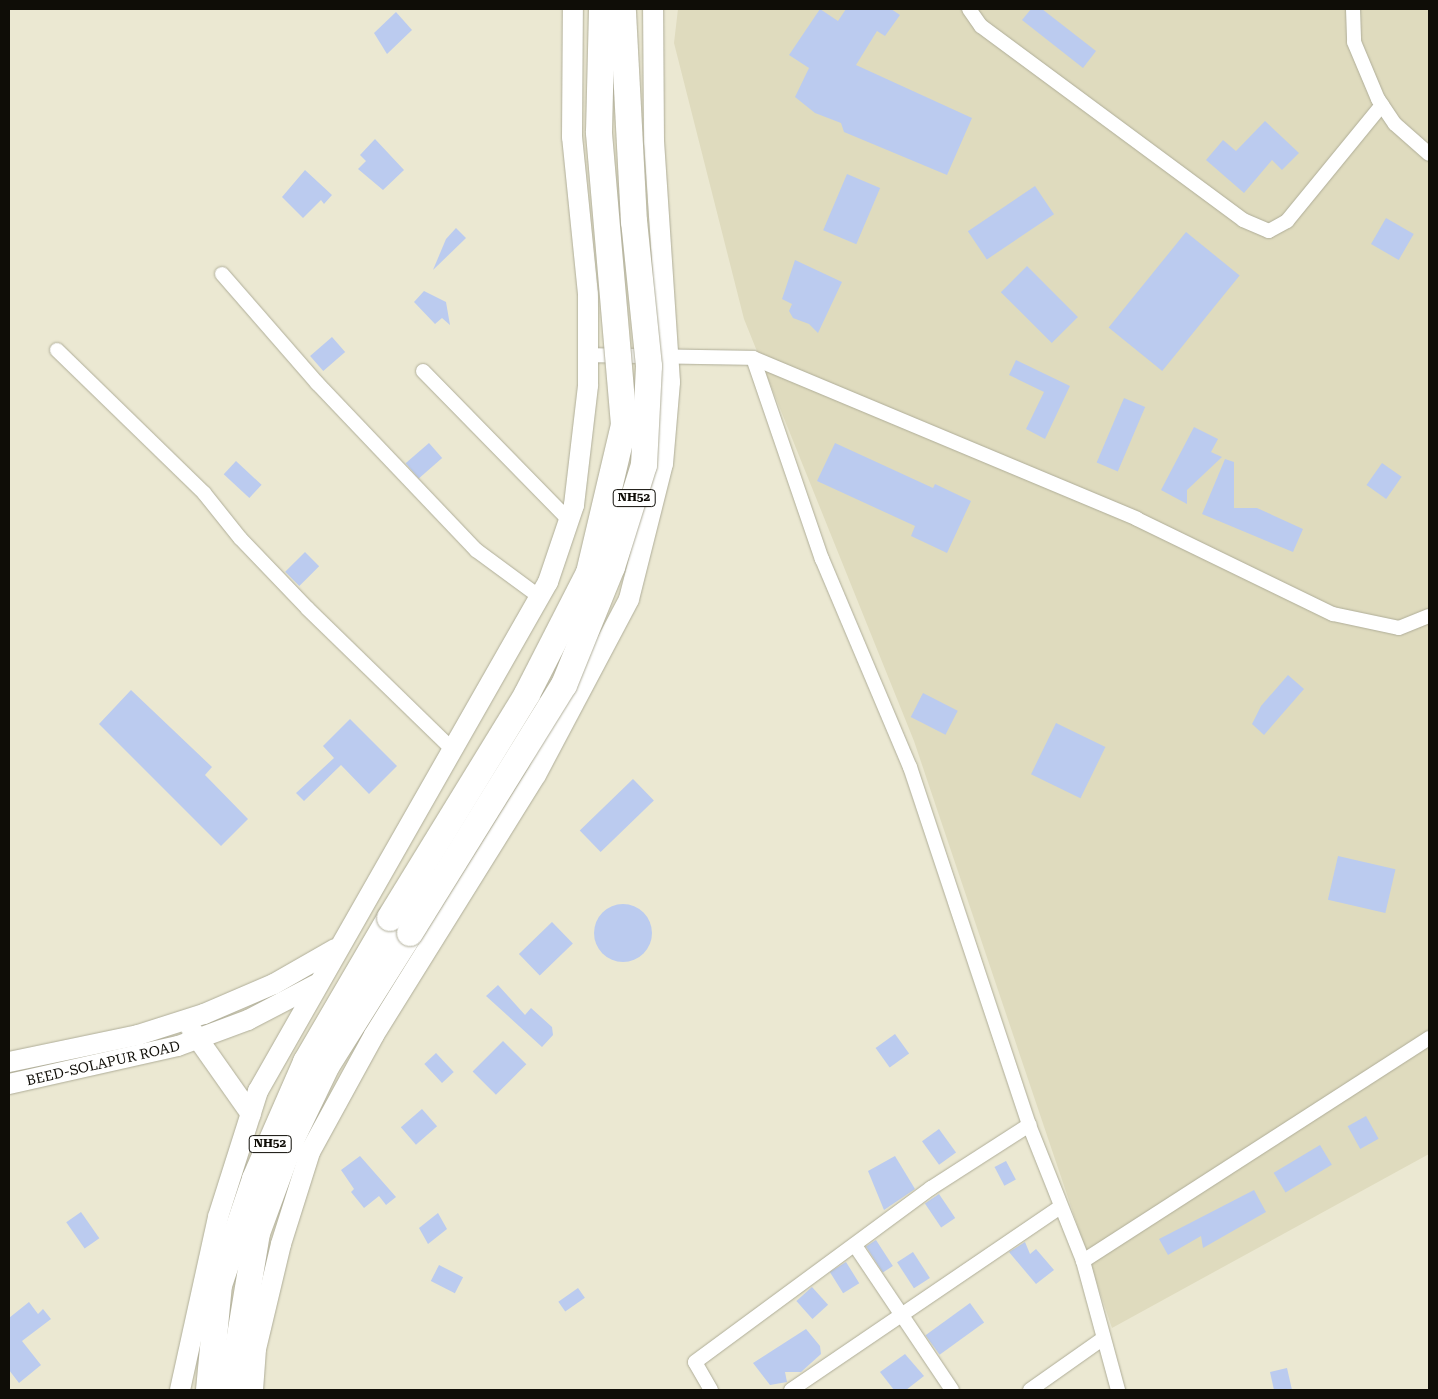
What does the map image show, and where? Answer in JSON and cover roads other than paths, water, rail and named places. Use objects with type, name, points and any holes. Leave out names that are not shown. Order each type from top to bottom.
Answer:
[{"type":"highway","name":"NH52","points":[[230,1390],[257,1233],[292,1138],[327,1065],[400,926],[527,694],[589,572],[622,434],[599,132],[602,9]]},
{"type":"highway","name":"NH52","points":[[209,1390],[219,1285],[255,1179],[306,1062],[564,685],[612,566],[644,465],[649,366],[634,222],[624,9]]},
{"type":"street","points":[[180,1390],[218,1217],[258,1091],[316,984],[540,597],[569,520],[587,394],[588,355],[588,294],[572,137],[573,9]]},
{"type":"street","points":[[253,1390],[263,1320],[310,1152],[374,1035],[536,775],[629,600],[663,464],[668,357],[654,141],[653,9]]},
{"type":"street","points":[[969,9],[981,26],[1244,220],[1269,230],[1286,221],[1382,104]]},
{"type":"street","points":[[1353,9],[1354,42],[1382,104],[1395,124],[1429,154]]},
{"type":"street","points":[[222,274],[317,383],[476,550],[540,597]]},
{"type":"street","points":[[57,350],[204,493],[240,538],[308,609],[452,749]]},
{"type":"street","points":[[588,355],[753,358],[1137,519],[1333,614],[1398,628],[1429,617]]},
{"type":"street","points":[[753,358],[822,559],[910,767],[1029,1125],[1036,1134],[1059,1208],[1083,1261],[1101,1340],[1118,1390]]},
{"type":"street","points":[[423,371],[569,520]]},
{"type":"street","name":"BEED-SOLAPUR ROAD","points":[[9,1062],[129,1037],[187,1020],[274,984],[339,946]]},
{"type":"street","name":"BEED-SOLAPUR ROAD","points":[[9,1084],[134,1058],[196,1040],[257,1016],[316,984]]},
{"type":"street","name":"BEED-SOLAPUR ROAD","points":[[187,1020],[196,1040],[251,1114]]},
{"type":"street","points":[[1083,1261],[1429,1038]]},
{"type":"street","points":[[711,1390],[695,1362],[856,1247],[931,1188],[1029,1125]]},
{"type":"street","points":[[791,1390],[1059,1208]]},
{"type":"street","points":[[856,1247],[901,1317],[952,1390]]},
{"type":"street","points":[[1030,1390],[1101,1340]]}]
